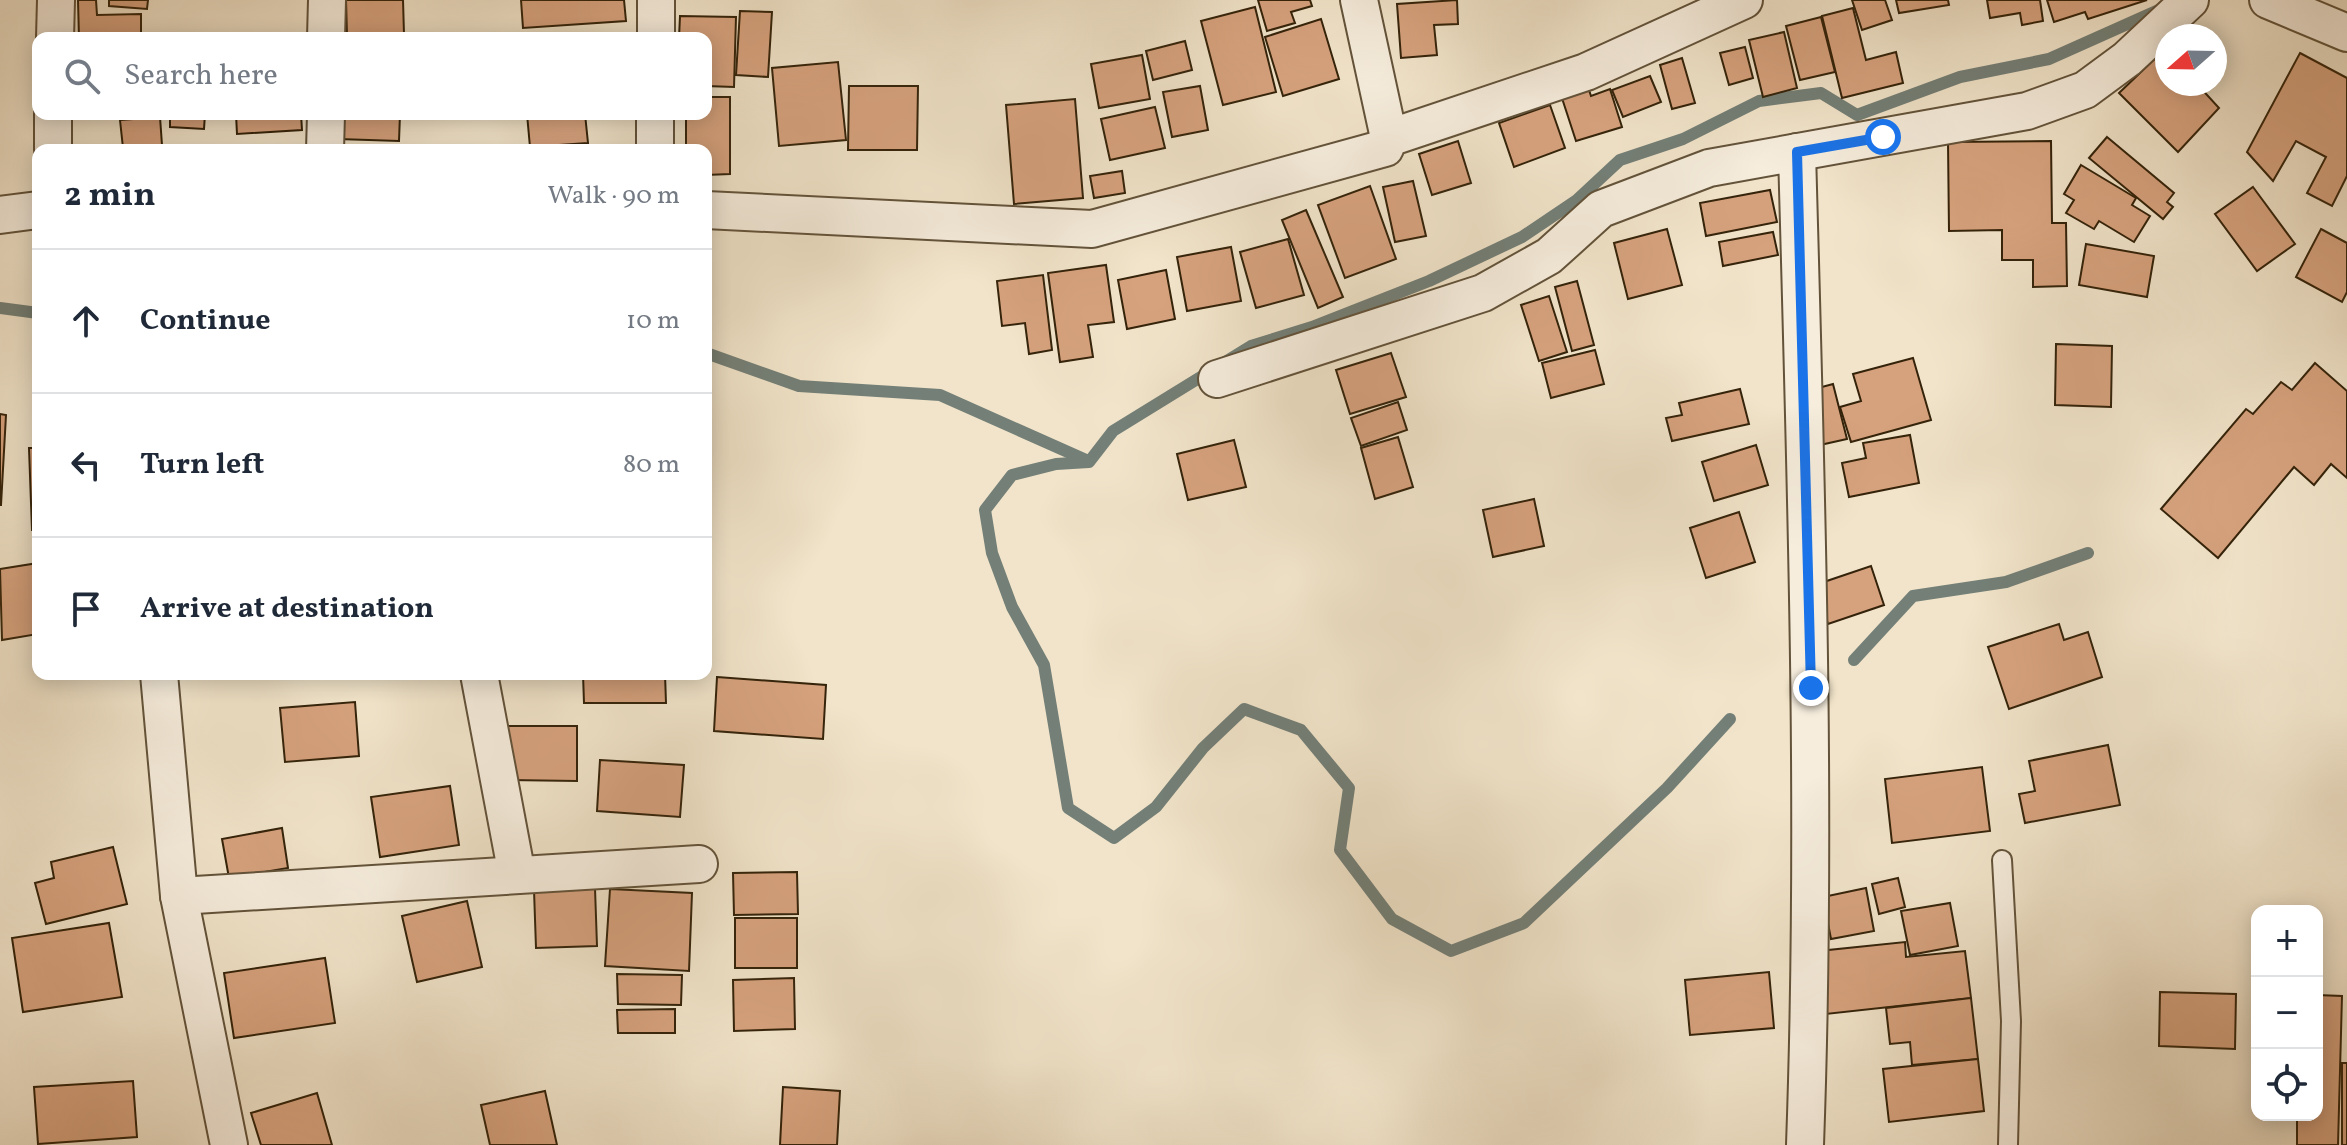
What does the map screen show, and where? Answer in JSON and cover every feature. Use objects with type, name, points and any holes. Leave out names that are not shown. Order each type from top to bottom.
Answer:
[{"type":"street","points":[[55,32],[56,0]]},
{"type":"street","points":[[326,32],[327,0]]},
{"type":"street","points":[[656,0],[656,32]]},
{"type":"street","points":[[712,210],[1092,229],[1385,148],[1389,138],[1359,0]]},
{"type":"street","points":[[1389,138],[1586,72],[1744,0]]},
{"type":"street","points":[[1217,379],[1483,293],[1549,256],[1601,209],[1709,168],[2027,111],[2085,90],[2127,59],[2190,0]]},
{"type":"street","points":[[2268,0],[2347,33]]},
{"type":"street","points":[[53,120],[53,144]]},
{"type":"street","points":[[325,144],[326,120]]},
{"type":"street","points":[[655,120],[655,144]]},
{"type":"street","points":[[1797,152],[1810,641],[1811,876],[1805,1145]]},
{"type":"street","points":[[0,215],[32,211]]},
{"type":"street","points":[[160,680],[179,896],[229,1145]]},
{"type":"street","points":[[480,680],[517,875]]},
{"type":"street","points":[[179,896],[699,864]]},
{"type":"lane","points":[[2002,860],[2011,1021],[2008,1145]]},
{"type":"building","points":[[78,0],[96,0],[97,15],[141,14],[141,32],[79,32]]},
{"type":"building","points":[[109,0],[148,0],[147,9],[109,6]]},
{"type":"building","points":[[346,0],[403,0],[404,32],[347,32]]},
{"type":"building","points":[[521,0],[624,0],[626,21],[523,28]]},
{"type":"building","points":[[1258,0],[1310,0],[1312,6],[1291,12],[1295,23],[1267,31]]},
{"type":"building","points":[[1457,0],[1458,24],[1434,25],[1437,55],[1401,58],[1397,4]]},
{"type":"building","points":[[1852,0],[1885,0],[1892,20],[1862,30]]},
{"type":"building","points":[[1896,0],[1948,0],[1949,5],[1899,13]]},
{"type":"building","points":[[1987,0],[2040,0],[2043,21],[2022,25],[2020,13],[1990,18]]},
{"type":"building","points":[[2047,0],[2147,0],[2088,19],[2085,12],[2054,22]]},
{"type":"building","points":[[1255,7],[1276,92],[1223,105],[1201,21]]},
{"type":"building","points":[[1853,8],[1866,60],[1896,52],[1903,83],[1842,98],[1822,16]]},
{"type":"building","points":[[740,11],[772,12],[768,77],[736,75]]},
{"type":"building","points":[[680,16],[736,17],[734,87],[712,86],[712,32],[679,32]]},
{"type":"building","points":[[1821,17],[1835,72],[1800,80],[1786,26]]},
{"type":"building","points":[[1321,19],[1339,79],[1283,96],[1265,37]]},
{"type":"building","points":[[1784,32],[1797,88],[1763,97],[1749,40]]},
{"type":"building","points":[[1185,41],[1192,70],[1153,80],[1146,51]]},
{"type":"building","points":[[1745,47],[1753,78],[1729,85],[1720,53]]},
{"type":"building","points":[[2300,53],[2347,78],[2347,176],[2332,206],[2307,193],[2326,157],[2296,141],[2273,181],[2247,152]]},
{"type":"building","points":[[1142,55],[1150,99],[1099,108],[1091,64]]},
{"type":"building","points":[[1682,58],[1695,103],[1672,109],[1660,65]]},
{"type":"building","points":[[2155,59],[2155,96],[2208,96],[2219,108],[2178,152],[2119,93]]},
{"type":"building","points":[[838,62],[846,140],[779,146],[772,68]]},
{"type":"building","points":[[1650,76],[1661,102],[1623,117],[1612,90]]},
{"type":"building","points":[[1586,81],[1591,96],[1610,89],[1622,127],[1576,141],[1559,89]]},
{"type":"building","points":[[849,86],[918,86],[917,150],[848,150]]},
{"type":"building","points":[[1200,86],[1208,130],[1172,137],[1163,92]]},
{"type":"building","points":[[712,97],[730,97],[730,174],[712,175],[712,144],[686,144],[686,120],[712,120]]},
{"type":"building","points":[[1075,99],[1083,198],[1014,204],[1006,105]]},
{"type":"building","points":[[1550,105],[1565,148],[1514,167],[1499,123]]},
{"type":"building","points":[[1155,107],[1165,148],[1110,160],[1101,119]]},
{"type":"building","points":[[120,120],[160,120],[162,144],[123,144]]},
{"type":"building","points":[[170,120],[205,120],[204,129],[170,127]]},
{"type":"building","points":[[236,120],[301,120],[302,130],[237,134]]},
{"type":"building","points":[[339,120],[400,120],[399,141],[338,139]]},
{"type":"building","points":[[528,120],[586,120],[588,143],[530,144]]},
{"type":"building","points":[[2107,137],[2174,193],[2167,202],[2173,207],[2163,219],[2089,158]]},
{"type":"building","points":[[1458,141],[1471,183],[1432,195],[1419,154]]},
{"type":"building","points":[[2051,141],[2052,223],[2066,223],[2067,286],[2033,287],[2033,260],[2002,260],[2002,230],[1949,231],[1948,142]]},
{"type":"building","points":[[2081,165],[2136,198],[2132,205],[2150,216],[2134,242],[2099,221],[2094,229],[2066,213],[2074,200],[2064,194]]},
{"type":"building","points":[[1122,171],[1125,193],[1094,198],[1090,176]]},
{"type":"building","points":[[1413,181],[1426,236],[1395,242],[1383,187]]},
{"type":"building","points":[[1370,186],[1396,259],[1345,278],[1318,205]]},
{"type":"building","points":[[2253,187],[2295,244],[2257,271],[2215,214]]},
{"type":"building","points":[[1770,190],[1777,222],[1706,236],[1700,203]]},
{"type":"building","points":[[1306,210],[1343,297],[1318,308],[1282,220]]},
{"type":"building","points":[[1667,229],[1682,285],[1628,299],[1614,243]]},
{"type":"building","points":[[2321,229],[2347,243],[2347,292],[2342,302],[2296,277]]},
{"type":"building","points":[[1773,232],[1778,255],[1723,266],[1719,242]]},
{"type":"building","points":[[1288,239],[1304,295],[1256,308],[1240,252]]},
{"type":"building","points":[[2086,244],[2154,256],[2147,297],[2079,285]]},
{"type":"building","points":[[1231,247],[1241,301],[1187,311],[1177,257]]},
{"type":"building","points":[[1106,265],[1114,322],[1088,325],[1093,357],[1060,362],[1048,273]]},
{"type":"building","points":[[1166,270],[1175,319],[1127,329],[1118,280]]},
{"type":"building","points":[[1043,275],[1052,350],[1029,354],[1025,323],[1002,326],[997,281]]},
{"type":"building","points":[[1577,281],[1594,345],[1572,351],[1555,287]]},
{"type":"building","points":[[1549,296],[1567,352],[1539,361],[1521,305]]},
{"type":"building","points":[[2056,344],[2112,346],[2111,407],[2055,405]]},
{"type":"building","points":[[1595,350],[1604,384],[1551,398],[1542,363]]},
{"type":"building","points":[[1391,353],[1406,397],[1350,414],[1336,370]]},
{"type":"building","points":[[1913,358],[1931,420],[1851,442],[1840,407],[1861,401],[1853,374]]},
{"type":"building","points":[[2315,363],[2347,391],[2347,478],[2331,464],[2314,485],[2294,467],[2218,558],[2161,509],[2246,409],[2253,414],[2281,382],[2292,390]]},
{"type":"building","points":[[1833,384],[1847,439],[1820,445],[1807,391]]},
{"type":"building","points":[[1740,389],[1749,424],[1672,441],[1666,418],[1682,415],[1679,403]]},
{"type":"building","points":[[1398,402],[1407,430],[1361,446],[1351,418]]},
{"type":"building","points":[[0,414],[6,415],[1,505],[0,505]]},
{"type":"building","points":[[1910,435],[1919,483],[1849,497],[1842,463],[1866,458],[1863,443]]},
{"type":"building","points":[[1398,437],[1413,487],[1375,499],[1361,448]]},
{"type":"building","points":[[1234,440],[1246,487],[1188,500],[1177,454]]},
{"type":"building","points":[[1756,445],[1768,485],[1714,501],[1702,462]]},
{"type":"building","points":[[29,448],[32,448],[32,530]]},
{"type":"building","points":[[1534,499],[1544,546],[1493,557],[1483,510]]},
{"type":"building","points":[[1739,512],[1755,562],[1706,578],[1690,528]]},
{"type":"building","points":[[32,564],[32,635],[2,640],[0,569]]},
{"type":"building","points":[[1871,566],[1884,605],[1828,624],[1815,585]]},
{"type":"building","points":[[2059,624],[2064,640],[2088,632],[2102,677],[2009,709],[1988,647]]},
{"type":"building","points":[[717,677],[826,685],[823,739],[714,731]]},
{"type":"building","points":[[583,680],[665,680],[666,703],[584,703]]},
{"type":"building","points":[[355,702],[359,756],[285,762],[280,708]]},
{"type":"building","points":[[507,726],[577,726],[577,781],[507,780]]},
{"type":"building","points":[[2108,745],[2120,805],[2025,823],[2019,794],[2035,791],[2029,761]]},
{"type":"building","points":[[600,760],[684,765],[680,817],[597,811]]},
{"type":"building","points":[[1982,767],[1990,831],[1892,843],[1885,779]]},
{"type":"building","points":[[450,786],[459,845],[380,857],[371,797]]},
{"type":"building","points":[[282,828],[288,868],[229,878],[222,839]]},
{"type":"building","points":[[113,847],[127,904],[46,924],[35,883],[54,878],[51,862]]},
{"type":"building","points":[[797,872],[798,914],[734,915],[733,873]]},
{"type":"building","points":[[1898,878],[1905,907],[1879,914],[1872,884]]},
{"type":"building","points":[[595,888],[597,946],[536,948],[534,890]]},
{"type":"building","points":[[1866,888],[1874,931],[1831,939],[1823,897]]},
{"type":"building","points":[[610,889],[692,893],[689,971],[605,966]]},
{"type":"building","points":[[467,901],[482,967],[417,982],[402,916]]},
{"type":"building","points":[[1950,903],[1958,946],[1910,955],[1901,911]]},
{"type":"building","points":[[735,918],[797,918],[797,968],[735,968]]},
{"type":"building","points":[[109,923],[122,997],[23,1012],[12,938]]},
{"type":"building","points":[[1905,942],[1906,957],[1965,951],[1971,998],[1826,1014],[1819,951]]},
{"type":"building","points":[[325,958],[335,1023],[234,1038],[224,973]]},
{"type":"building","points":[[1769,972],[1774,1028],[1690,1035],[1685,980]]},
{"type":"building","points":[[617,974],[682,975],[681,1005],[618,1004]]},
{"type":"building","points":[[794,978],[795,1029],[734,1031],[733,980]]},
{"type":"building","points":[[2160,992],[2236,994],[2235,1049],[2159,1046]]},
{"type":"building","points":[[2323,995],[2342,996],[2338,1145],[2297,1145],[2297,1121],[2323,1121]]},
{"type":"building","points":[[1971,998],[1978,1059],[1912,1065],[1910,1042],[1890,1044],[1886,1008]]},
{"type":"building","points":[[675,1009],[675,1033],[618,1033],[617,1010]]},
{"type":"building","points":[[1978,1059],[1984,1111],[1889,1122],[1883,1069]]},
{"type":"building","points":[[2342,1063],[2347,1063],[2347,1145],[2342,1145]]},
{"type":"building","points":[[133,1081],[137,1137],[38,1144],[34,1087]]},
{"type":"building","points":[[783,1087],[840,1091],[837,1145],[780,1145]]},
{"type":"building","points":[[545,1091],[557,1145],[490,1145],[481,1105]]},
{"type":"building","points":[[317,1093],[332,1145],[261,1145],[251,1113]]},
{"type":"waterway","points":[[1730,719],[1667,788],[1524,923],[1451,951],[1392,919],[1340,850],[1349,788],[1301,730],[1244,709],[1203,748],[1156,807],[1114,838],[1068,808],[1044,665],[1012,607],[992,553],[985,510],[1012,475],[1056,464],[1089,462],[1113,431],[1251,346],[1312,327],[1429,281],[1522,237],[1577,200],[1620,160],[1683,139],[1759,101],[1821,93],[1857,115],[1960,77],[2049,59],[2161,9]]},
{"type":"waterway","points":[[0,308],[32,312]]},
{"type":"waterway","points":[[712,355],[799,386],[940,395],[1086,460]]},
{"type":"waterway","points":[[1854,660],[1913,596],[2006,582],[2088,553]]},
{"type":"route","points":[[1811,688],[1797,152],[1883,137]]}]
